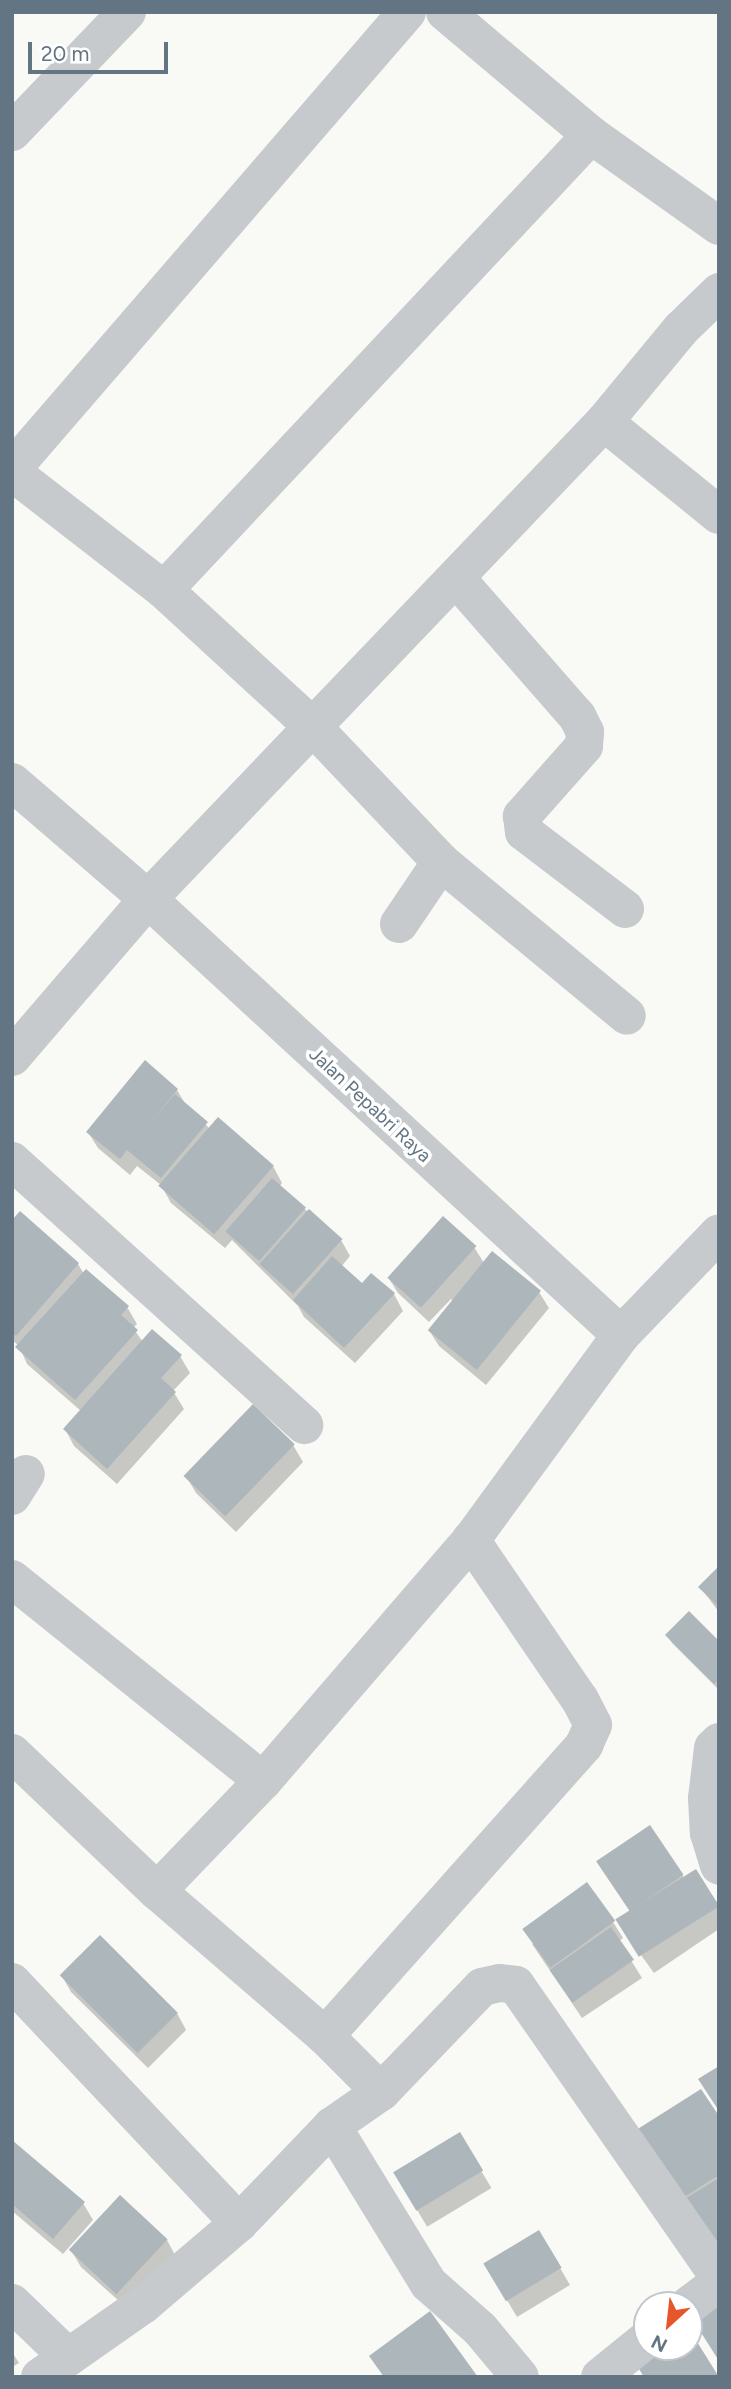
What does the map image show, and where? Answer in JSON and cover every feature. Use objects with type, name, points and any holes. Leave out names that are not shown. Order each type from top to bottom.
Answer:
[{"type":"street","points":[[12,132],[127,12]]},
{"type":"street","points":[[407,12],[12,471],[164,590],[314,728],[441,862],[627,1016]]},
{"type":"street","points":[[445,12],[591,135],[719,226]]},
{"type":"street","points":[[164,590],[591,135]]},
{"type":"street","points":[[12,1057],[148,899],[604,422],[681,329],[719,292]]},
{"type":"street","points":[[604,422],[719,515]]},
{"type":"street","points":[[456,578],[577,716],[585,732],[583,746],[522,816],[524,832],[625,909]]},
{"type":"street","name":"Jalan Pepabri Raya","points":[[12,782],[148,899],[621,1335]]},
{"type":"street","points":[[399,924],[441,862]]},
{"type":"street","points":[[12,1161],[304,1425]]},
{"type":"street","points":[[157,1891],[263,1781],[471,1540],[621,1335],[719,1233]]},
{"type":"street","points":[[325,2036],[583,1745],[593,1725],[580,1700],[471,1540]]},
{"type":"street","points":[[12,1579],[263,1781]]},
{"type":"street","points":[[719,1742],[713,1748],[707,1797],[709,1833],[719,1865]]},
{"type":"street","points":[[12,1753],[157,1891],[325,2036],[381,2092]]},
{"type":"street","points":[[12,1982],[239,2223]]},
{"type":"street","points":[[12,2303],[54,2367],[143,2305],[239,2223],[332,2126],[381,2092],[482,1987],[500,1983],[516,1985],[719,2279],[703,2293]]},
{"type":"street","points":[[332,2126],[429,2284],[480,2329],[520,2377]]},
{"type":"street","points":[[600,2377],[633,2350]]},
{"type":"building","points":[[145,1060],[178,1089],[149,1124],[175,1094],[208,1122],[161,1178],[127,1150],[120,1159],[86,1132]]},
{"type":"building","points":[[218,1117],[274,1166],[214,1234],[158,1186]]},
{"type":"building","points":[[272,1178],[306,1208],[259,1261],[225,1232]]},
{"type":"building","points":[[309,1209],[342,1239],[293,1294],[259,1264]]},
{"type":"building","points":[[20,1211],[79,1263],[16,1336],[12,1333],[12,1220]]},
{"type":"building","points":[[443,1216],[476,1246],[421,1308],[387,1278]]},
{"type":"building","points":[[492,1251],[541,1291],[477,1370],[428,1330]]},
{"type":"building","points":[[332,1256],[362,1283],[371,1273],[395,1293],[344,1348],[293,1300]]},
{"type":"building","points":[[86,1269],[129,1306],[121,1315],[138,1330],[75,1400],[15,1347]]},
{"type":"building","points":[[152,1329],[182,1355],[161,1378],[176,1392],[107,1469],[63,1429]]},
{"type":"building","points":[[253,1404],[295,1444],[225,1516],[184,1476]]},
{"type":"building","points":[[719,1566],[719,1607],[698,1587]]},
{"type":"building","points":[[689,1611],[719,1641],[719,1679],[714,1684],[665,1635]]},
{"type":"building","points":[[650,1825],[684,1875],[630,1911],[596,1861]]},
{"type":"building","points":[[696,1869],[719,1907],[639,1957],[615,1919]]},
{"type":"building","points":[[587,1882],[615,1921],[550,1968],[522,1929]]},
{"type":"building","points":[[611,1927],[634,1960],[573,2003],[550,1970]]},
{"type":"building","points":[[100,1935],[178,2013],[137,2053],[60,1975]]},
{"type":"building","points":[[719,2066],[719,2111],[698,2079]]},
{"type":"building","points":[[701,2089],[719,2116],[719,2175],[678,2201],[633,2132]]},
{"type":"building","points":[[460,2132],[483,2171],[416,2211],[393,2172]]},
{"type":"building","points":[[12,2140],[85,2202],[53,2239],[12,2204]]},
{"type":"building","points":[[719,2178],[719,2249],[678,2203]]},
{"type":"building","points":[[120,2195],[168,2239],[116,2294],[69,2250]]},
{"type":"building","points":[[539,2230],[562,2268],[506,2301],[483,2263]]},
{"type":"building","points":[[719,2297],[719,2361],[703,2336],[703,2307]]},
{"type":"building","points":[[430,2311],[478,2377],[384,2377],[369,2356]]},
{"type":"building","points":[[703,2351],[719,2377],[644,2377],[634,2361],[703,2361]]}]
